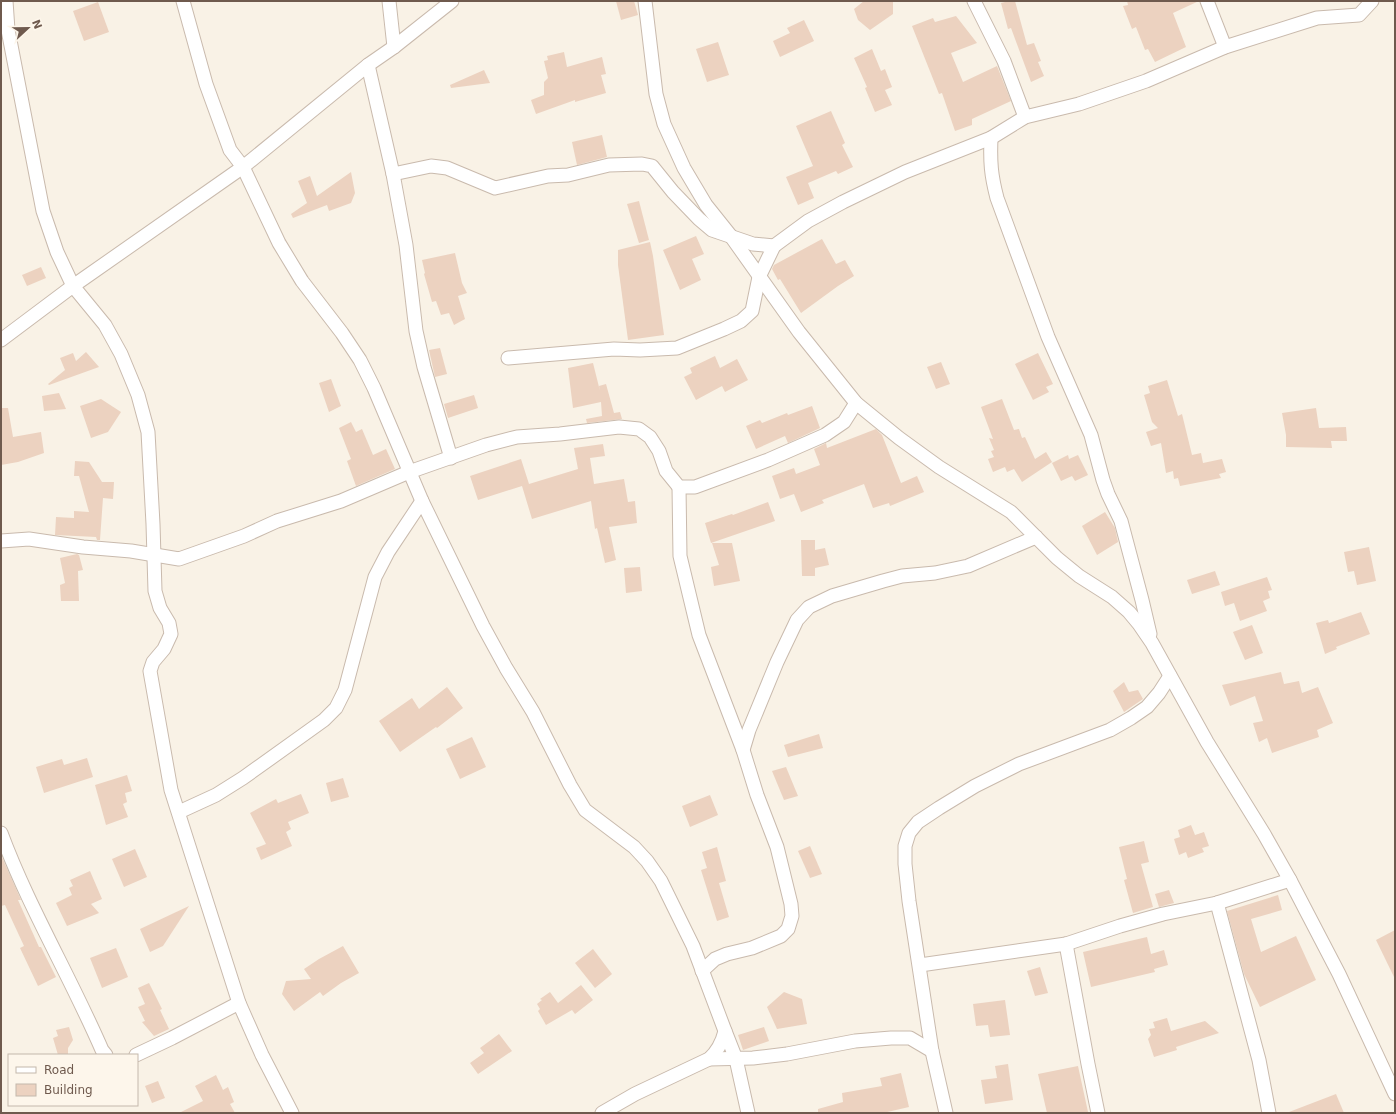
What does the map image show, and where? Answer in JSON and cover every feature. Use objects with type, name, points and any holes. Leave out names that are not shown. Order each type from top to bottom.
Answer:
[{"type":"street","points":[[6,1],[8,30],[43,211],[58,252],[73,286],[105,325],[121,354],[138,395],[148,432],[155,555],[155,591],[160,608],[168,623],[171,634],[164,649],[153,662],[150,671],[171,790],[239,1003],[262,1055],[292,1113]]},
{"type":"street","points":[[183,1],[209,92],[230,150],[243,167],[279,242],[302,281],[342,333],[360,360],[374,388],[422,502],[483,626],[506,668],[533,712],[585,810],[634,847],[661,880],[693,946],[736,1059],[748,1113]]},
{"type":"street","points":[[389,1],[394,47]]},
{"type":"street","points":[[1,340],[73,286],[243,167],[368,65],[394,47],[452,1]]},
{"type":"street","points":[[645,1],[656,94],[664,124],[684,168],[706,205],[799,332],[856,403],[938,467],[1011,512],[1057,558],[1079,576],[1112,597],[1129,612],[1139,624],[1152,643],[1207,742],[1264,834],[1290,880],[1339,974],[1395,1094]]},
{"type":"street","points":[[974,1],[1004,61],[1025,117]]},
{"type":"street","points":[[1207,1],[1225,47]]},
{"type":"street","points":[[508,358],[614,349],[640,350],[677,348],[724,329],[741,321],[752,311],[759,277],[774,246],[808,221],[843,202],[905,172],[991,138],[1025,117],[1079,104],[1146,81],[1225,47],[1317,18],[1359,15],[1372,1]]},
{"type":"street","points":[[368,65],[393,174],[406,245],[416,331],[424,367],[451,458]]},
{"type":"street","points":[[991,138],[990,162],[992,180],[997,198],[1048,337],[1091,435],[1103,480],[1121,521],[1152,643]]},
{"type":"street","points":[[393,174],[431,166],[447,168],[495,188],[548,176],[568,175],[609,165],[642,164],[652,166],[698,219],[712,230],[753,244],[774,246]]},
{"type":"street","points":[[679,486],[695,486],[768,460],[825,436],[844,422],[856,403]]},
{"type":"street","points":[[1,541],[29,539],[83,547],[131,551],[179,559],[203,552],[277,521],[341,501],[409,472],[486,445],[517,437],[560,434],[619,427],[640,429],[650,437],[659,451],[666,471],[679,486],[680,556],[698,635],[743,750],[757,795],[777,847],[791,904],[792,916],[788,929],[781,936],[752,948],[727,954],[715,959],[702,971]]},
{"type":"street","points":[[179,812],[216,795],[243,778],[324,720],[336,708],[345,690],[375,577],[388,552],[422,502]]},
{"type":"street","points":[[743,750],[754,718],[777,662],[797,620],[809,607],[832,596],[902,576],[935,573],[968,566],[1036,537]]},
{"type":"street","points":[[946,1113],[932,1051],[909,901],[904,846],[909,833],[918,822],[975,786],[1019,764],[1110,730],[1131,718],[1147,707],[1159,693],[1170,676]]},
{"type":"street","points":[[1,833],[9,856],[105,1054]]},
{"type":"street","points":[[920,965],[1066,944],[1163,914],[1216,903],[1290,880]]},
{"type":"street","points":[[1216,903],[1259,1060],[1269,1113]]},
{"type":"street","points":[[1066,944],[1098,1113]]},
{"type":"street","points":[[138,1054],[239,1003]]},
{"type":"street","points":[[602,1113],[635,1094],[708,1059],[715,1054],[721,1045],[725,1031]]},
{"type":"street","points":[[708,1059],[760,1057],[855,1042],[892,1038],[910,1038],[932,1051]]},
{"type":"building","points":[[616,1],[634,1],[638,15],[621,20]]},
{"type":"building","points":[[864,1],[893,1],[893,14],[870,30],[858,20],[854,9]]},
{"type":"building","points":[[1015,1],[1027,45],[1034,43],[1041,61],[1038,62],[1044,76],[1031,82],[1011,28],[1008,29],[1001,3]]},
{"type":"building","points":[[1127,1],[1199,1],[1173,13],[1186,47],[1155,62],[1148,49],[1145,50],[1136,27],[1132,29],[1123,6],[1128,5]]},
{"type":"building","points":[[98,2],[109,32],[84,41],[73,11]]},
{"type":"building","points":[[956,16],[977,43],[951,53],[963,82],[997,66],[1011,101],[972,119],[972,125],[955,131],[942,93],[939,94],[912,26],[933,18],[935,22]]},
{"type":"building","points":[[804,20],[814,41],[780,57],[773,41],[790,33],[787,28]]},
{"type":"building","points":[[718,42],[729,75],[707,82],[696,49]]},
{"type":"building","points":[[872,49],[881,71],[885,69],[892,87],[885,90],[892,105],[875,112],[865,88],[867,87],[854,58]]},
{"type":"building","points":[[564,52],[567,67],[602,57],[606,74],[601,75],[606,93],[575,102],[575,100],[536,114],[531,100],[544,95],[544,82],[548,78],[544,61],[548,60],[547,56]]},
{"type":"building","points":[[484,70],[490,83],[451,88],[450,85]]},
{"type":"building","points":[[831,111],[845,143],[842,145],[853,167],[838,174],[836,171],[808,183],[814,198],[798,205],[786,177],[813,166],[796,126]]},
{"type":"building","points":[[602,135],[607,157],[577,165],[572,142]]},
{"type":"building","points":[[351,172],[355,193],[351,203],[329,211],[327,205],[293,218],[291,214],[307,203],[298,181],[310,176],[317,196]]},
{"type":"building","points":[[639,201],[649,240],[639,243],[627,204]]},
{"type":"building","points":[[696,236],[704,254],[692,259],[701,280],[680,290],[663,250]]},
{"type":"building","points":[[822,239],[836,264],[845,260],[854,276],[801,313],[772,269],[774,265]]},
{"type":"building","points":[[650,242],[664,335],[628,340],[618,265],[618,250]]},
{"type":"building","points":[[455,253],[462,283],[467,293],[458,296],[465,319],[454,325],[449,313],[441,315],[436,301],[432,302],[424,274],[422,260]]},
{"type":"building","points":[[41,267],[46,278],[27,286],[22,275]]},
{"type":"building","points":[[440,348],[447,374],[435,377],[429,350]]},
{"type":"building","points":[[86,352],[99,367],[49,385],[48,384],[65,370],[60,358],[73,353],[76,361]]},
{"type":"building","points":[[1038,353],[1053,384],[1046,387],[1049,392],[1033,400],[1015,364]]},
{"type":"building","points":[[715,356],[720,368],[737,359],[748,380],[725,392],[722,386],[696,400],[684,377],[692,373],[690,368]]},
{"type":"building","points":[[941,362],[950,384],[936,389],[927,367]]},
{"type":"building","points":[[593,363],[600,391],[599,386],[606,384],[614,413],[620,412],[622,419],[587,423],[586,419],[602,416],[601,402],[573,408],[568,368]]},
{"type":"building","points":[[331,379],[341,406],[329,412],[319,383]]},
{"type":"building","points":[[1167,380],[1178,416],[1182,414],[1192,455],[1201,453],[1203,463],[1222,459],[1226,472],[1219,474],[1221,478],[1180,486],[1178,478],[1174,479],[1173,471],[1166,473],[1161,443],[1151,446],[1146,432],[1158,428],[1152,422],[1144,395],[1150,393],[1148,386]]},
{"type":"building","points":[[59,393],[66,409],[44,411],[42,396]]},
{"type":"building","points":[[474,395],[478,408],[448,418],[444,404]]},
{"type":"building","points":[[101,399],[121,412],[108,432],[91,438],[80,406]]},
{"type":"building","points":[[1002,399],[1014,430],[1019,429],[1022,438],[1025,437],[1035,459],[1046,452],[1052,462],[1022,482],[1014,469],[1007,472],[1005,467],[993,472],[988,459],[994,457],[991,451],[994,450],[989,438],[993,439],[981,407]]},
{"type":"building","points":[[812,406],[820,428],[788,443],[785,436],[756,449],[746,426],[760,420],[762,423],[787,413],[788,415]]},
{"type":"building","points":[[1,408],[8,408],[13,437],[41,432],[44,453],[18,462],[1,465]]},
{"type":"building","points":[[1316,408],[1319,428],[1346,427],[1347,441],[1331,441],[1332,448],[1286,447],[1286,435],[1282,413]]},
{"type":"building","points":[[351,422],[356,432],[362,429],[373,455],[386,449],[395,469],[356,486],[347,461],[351,459],[339,428]]},
{"type":"building","points":[[876,429],[882,435],[901,483],[917,476],[924,492],[890,506],[889,503],[873,508],[864,484],[822,500],[824,503],[801,512],[794,494],[780,499],[772,476],[794,468],[796,474],[820,465],[814,449],[826,443],[827,448]]},
{"type":"building","points":[[603,444],[605,456],[590,458],[594,484],[624,479],[628,502],[635,501],[637,523],[609,527],[616,560],[605,563],[597,528],[595,529],[591,501],[532,519],[522,486],[478,500],[470,476],[521,459],[529,484],[578,469],[574,448]]},
{"type":"building","points":[[1068,455],[1069,459],[1078,455],[1088,475],[1075,481],[1072,476],[1061,481],[1052,463]]},
{"type":"building","points":[[75,461],[89,462],[102,482],[114,482],[113,499],[103,498],[100,540],[97,540],[96,537],[55,535],[56,517],[74,518],[74,511],[89,512],[79,476],[74,476]]},
{"type":"building","points":[[768,502],[775,521],[711,543],[705,523],[732,514],[733,515]]},
{"type":"building","points":[[1105,512],[1115,528],[1118,542],[1097,555],[1082,526]]},
{"type":"building","points":[[801,540],[815,540],[815,550],[825,548],[829,565],[815,568],[815,576],[802,576]]},
{"type":"building","points":[[712,543],[732,543],[740,581],[714,586],[711,567],[719,565]]},
{"type":"building","points":[[1369,547],[1376,581],[1357,585],[1354,571],[1348,572],[1344,552]]},
{"type":"building","points":[[77,554],[79,555],[83,570],[78,571],[79,601],[61,601],[60,585],[65,583],[60,558]]},
{"type":"building","points":[[640,567],[642,591],[626,593],[624,568]]},
{"type":"building","points":[[1215,571],[1220,585],[1192,594],[1187,580]]},
{"type":"building","points":[[1267,577],[1272,590],[1268,591],[1270,598],[1263,601],[1267,611],[1240,621],[1234,603],[1225,606],[1221,592]]},
{"type":"building","points":[[1361,612],[1370,634],[1336,647],[1337,649],[1325,654],[1316,623],[1328,620],[1329,623]]},
{"type":"building","points":[[1252,625],[1263,653],[1245,660],[1233,632]]},
{"type":"building","points":[[1281,672],[1284,684],[1299,681],[1302,693],[1318,687],[1333,723],[1317,730],[1319,737],[1272,753],[1267,738],[1259,742],[1253,723],[1263,721],[1255,696],[1230,706],[1222,685]]},
{"type":"building","points":[[1124,682],[1129,692],[1138,690],[1143,699],[1124,712],[1113,691]]},
{"type":"building","points":[[447,687],[463,708],[437,728],[436,727],[400,752],[379,721],[412,698],[419,709]]},
{"type":"building","points":[[819,734],[823,748],[788,757],[784,745]]},
{"type":"building","points":[[472,737],[486,767],[460,779],[446,749]]},
{"type":"building","points":[[87,758],[93,777],[44,793],[36,767],[62,759],[64,765]]},
{"type":"building","points":[[786,767],[798,796],[784,800],[772,771]]},
{"type":"building","points":[[127,775],[132,791],[125,793],[127,802],[123,804],[128,817],[106,825],[95,785]]},
{"type":"building","points":[[343,778],[349,797],[331,802],[326,783]]},
{"type":"building","points":[[301,794],[309,813],[288,822],[291,829],[286,832],[292,846],[261,860],[256,848],[266,844],[250,813],[276,799],[278,803]]},
{"type":"building","points":[[710,795],[718,815],[690,827],[682,806]]},
{"type":"building","points":[[1191,825],[1195,835],[1204,832],[1209,846],[1202,848],[1204,852],[1188,858],[1186,852],[1179,855],[1174,839],[1180,837],[1178,830]]},
{"type":"building","points":[[1144,841],[1149,862],[1141,864],[1153,907],[1133,913],[1124,880],[1127,879],[1119,847]]},
{"type":"building","points":[[810,846],[822,874],[810,878],[798,851]]},
{"type":"building","points":[[717,847],[726,881],[719,883],[729,917],[717,921],[701,870],[707,868],[702,852]]},
{"type":"building","points":[[135,849],[147,877],[124,887],[112,859]]},
{"type":"building","points":[[1,855],[21,900],[18,900],[39,947],[41,947],[56,977],[38,986],[20,948],[24,946],[5,905],[1,906]]},
{"type":"building","points":[[90,871],[102,899],[91,904],[99,913],[67,926],[56,903],[72,895],[69,888],[73,886],[70,880]]},
{"type":"building","points":[[1169,890],[1174,903],[1159,907],[1155,894]]},
{"type":"building","points":[[1278,895],[1282,910],[1251,919],[1261,952],[1296,936],[1316,980],[1260,1007],[1244,974],[1227,911]]},
{"type":"building","points":[[189,906],[163,946],[150,952],[140,929]]},
{"type":"building","points":[[1395,930],[1395,979],[1376,940]]},
{"type":"building","points":[[1147,937],[1151,954],[1164,950],[1168,965],[1154,969],[1155,972],[1091,987],[1083,952]]},
{"type":"building","points":[[343,946],[359,973],[341,983],[323,996],[320,992],[294,1011],[282,994],[286,981],[311,979],[304,969]]},
{"type":"building","points":[[116,948],[128,977],[102,988],[90,958]]},
{"type":"building","points":[[593,949],[612,974],[595,988],[575,963]]},
{"type":"building","points":[[1040,967],[1048,993],[1035,996],[1027,971]]},
{"type":"building","points":[[149,983],[162,1009],[160,1010],[169,1029],[154,1036],[142,1022],[145,1021],[138,1007],[145,1004],[138,988]]},
{"type":"building","points":[[581,985],[593,1000],[575,1014],[572,1010],[546,1025],[538,1011],[540,1009],[537,1004],[542,1000],[540,999],[550,992],[558,1003]]},
{"type":"building","points":[[784,992],[802,999],[807,1024],[777,1029],[767,1007]]},
{"type":"building","points":[[1005,1000],[1010,1035],[990,1037],[988,1025],[976,1026],[973,1004]]},
{"type":"building","points":[[1167,1018],[1171,1031],[1205,1021],[1219,1033],[1176,1047],[1177,1050],[1154,1057],[1148,1039],[1151,1035],[1149,1029],[1155,1028],[1153,1022]]},
{"type":"building","points":[[69,1027],[73,1040],[68,1048],[68,1054],[58,1054],[53,1038],[58,1036],[56,1030]]},
{"type":"building","points":[[764,1027],[769,1041],[743,1050],[738,1035]]},
{"type":"building","points":[[499,1034],[512,1051],[478,1074],[470,1063],[484,1053],[480,1048]]},
{"type":"building","points":[[1008,1064],[1013,1100],[985,1104],[981,1080],[997,1078],[995,1066]]},
{"type":"building","points":[[1078,1066],[1088,1112],[1047,1113],[1038,1074]]},
{"type":"building","points":[[901,1073],[909,1107],[883,1113],[818,1113],[818,1109],[843,1102],[842,1093],[882,1086],[880,1078]]},
{"type":"building","points":[[216,1075],[223,1090],[228,1087],[234,1102],[230,1104],[235,1113],[179,1113],[203,1101],[195,1086]]},
{"type":"building","points":[[158,1081],[165,1098],[152,1103],[145,1086]]},
{"type":"building","points":[[1336,1094],[1344,1113],[1289,1113],[1289,1112]]}]
